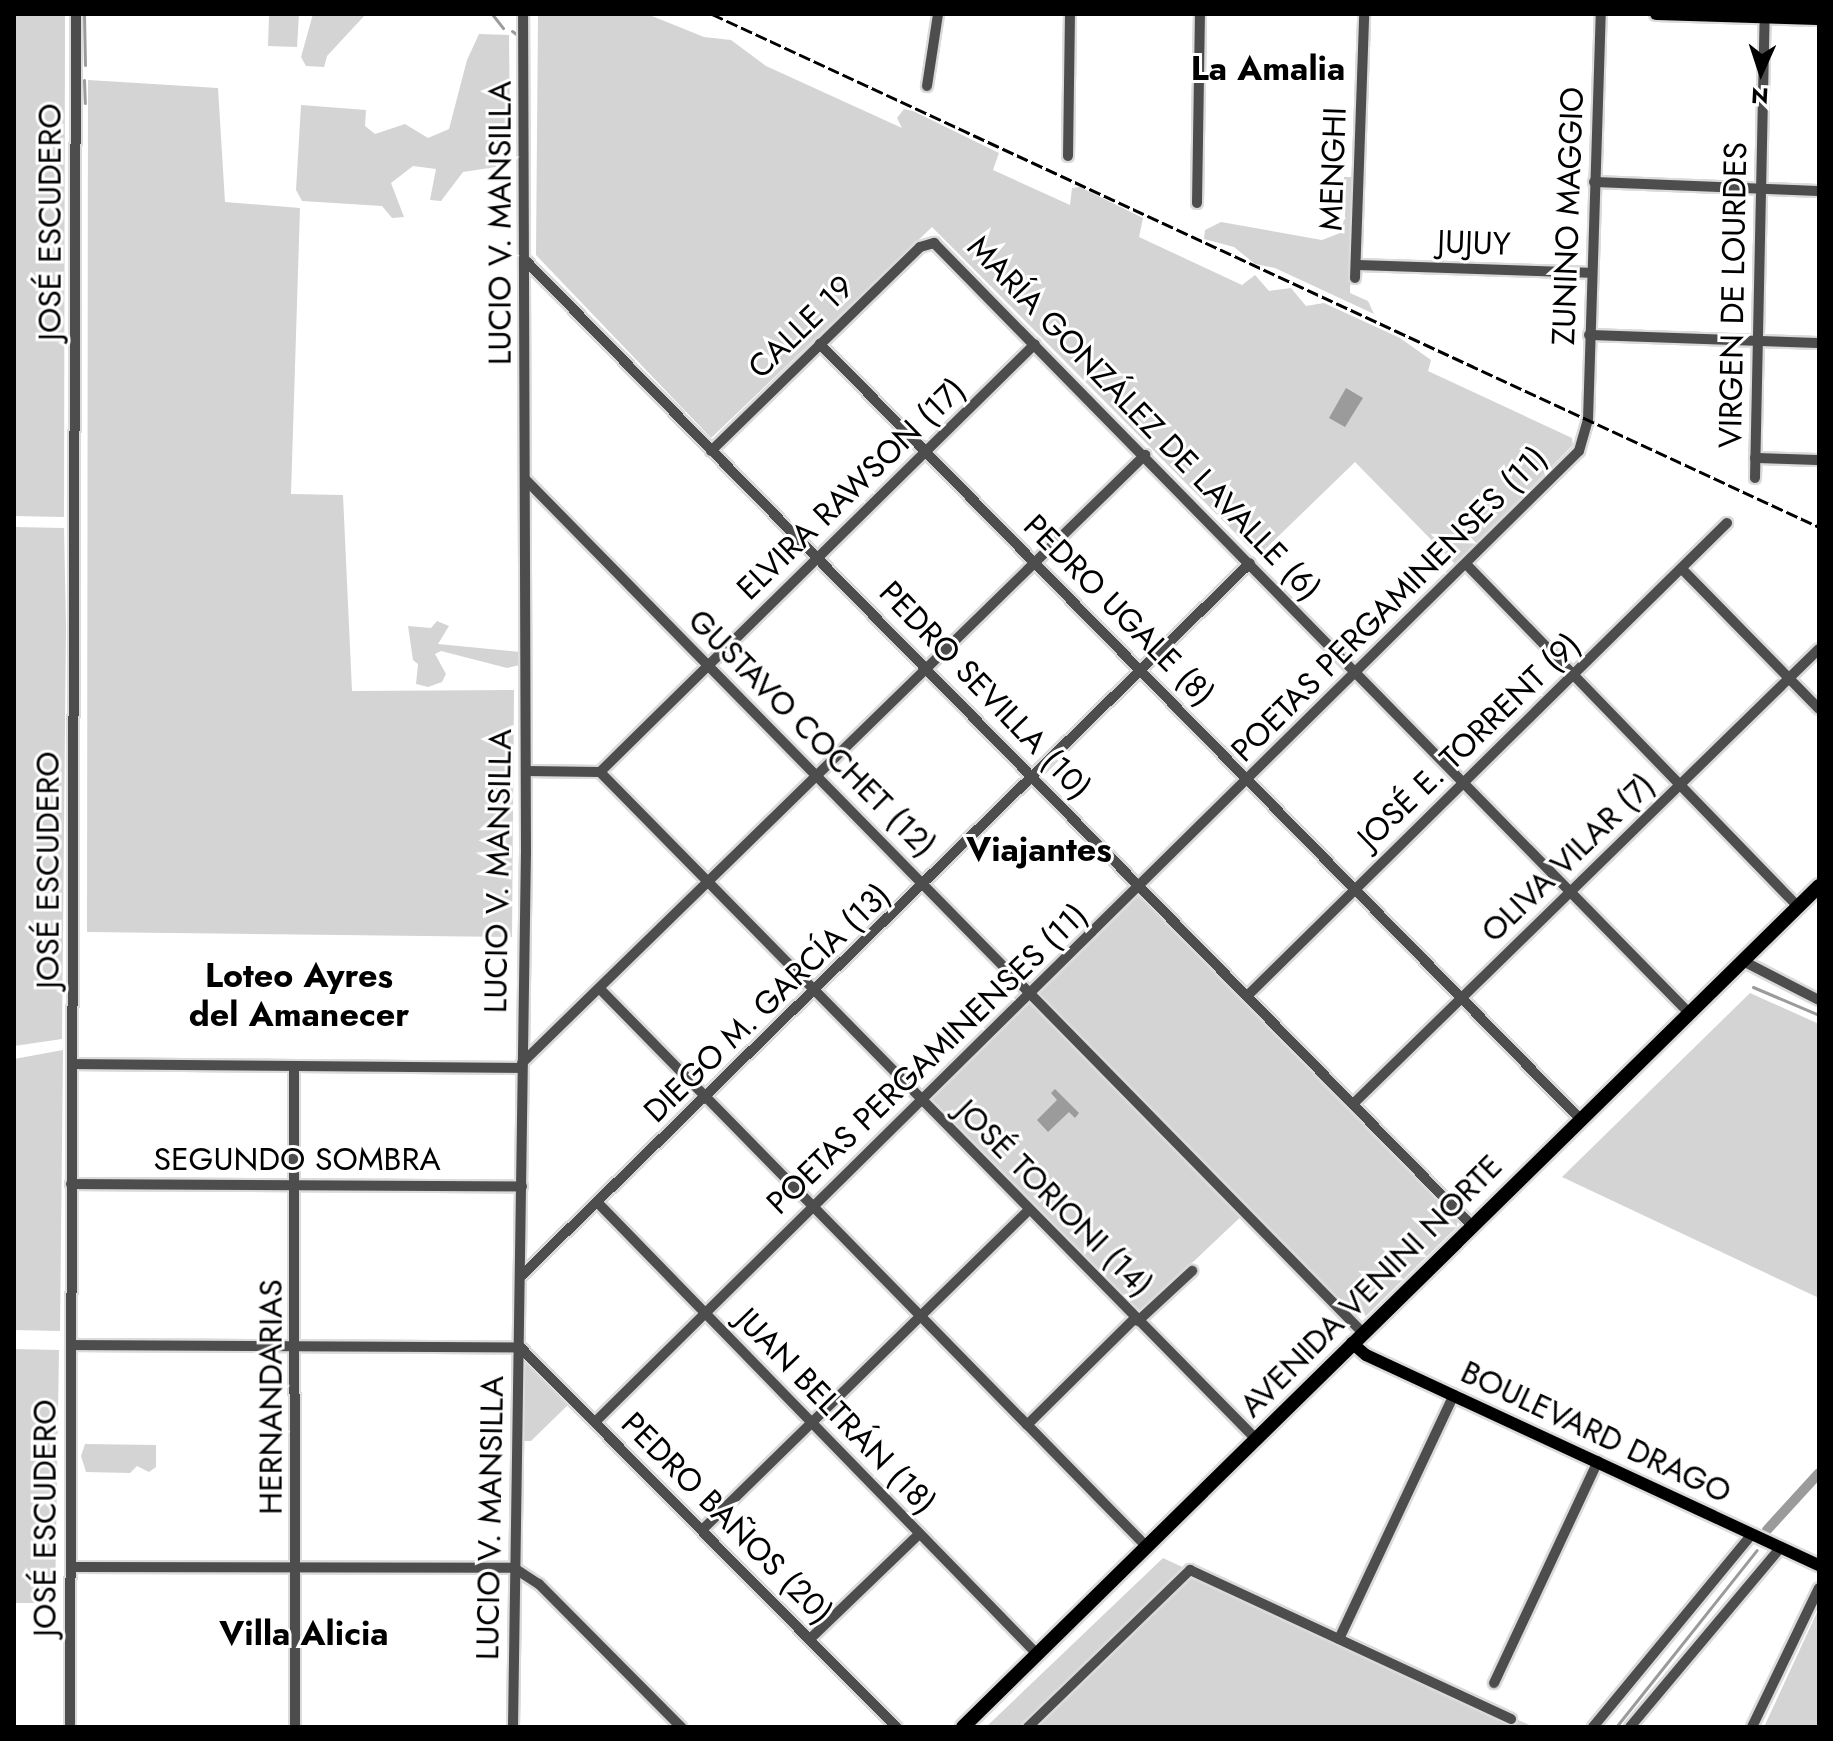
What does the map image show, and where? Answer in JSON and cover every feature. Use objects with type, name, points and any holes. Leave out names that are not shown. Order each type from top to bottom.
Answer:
[{"type":"highway","name":"AVENIDA VENINI NORTE","points":[[963,1727],[1819,886]]},
{"type":"main road","points":[[1656,14],[1819,19]]},
{"type":"main road","name":"BOULEVARD DRAGO","points":[[1358,1338],[1454,1395],[1819,1565]]},
{"type":"street","name":"JOSÉ ESCUDERO","points":[[70,1727],[76,14]]},
{"type":"street","name":"LUCIO V. MANSILLA","points":[[513,1727],[522,1275],[526,771],[527,262],[523,14]]},
{"type":"street","points":[[927,86],[938,14]]},
{"type":"street","points":[[1068,156],[1070,14]]},
{"type":"street","points":[[1197,203],[1200,14]]},
{"type":"street","name":"MENGHI","points":[[1355,278],[1364,14]]},
{"type":"street","name":"ZUNINO MAGGIO","points":[[1588,420],[1601,14]]},
{"type":"street","name":"VIRGEN DE LOURDES","points":[[1755,478],[1765,18]]},
{"type":"street","points":[[1594,182],[1819,191]]},
{"type":"street","name":"CALLE 19","points":[[711,451],[929,242]]},
{"type":"street","name":"MARÍA GONZÁLEZ DE LAVALLE (6)","points":[[929,242],[939,245],[1689,1013]]},
{"type":"street","name":"PEDRO SEVILLA (10)","points":[[527,262],[928,667],[1472,1226]]},
{"type":"street","name":"JUJUY","points":[[1356,265],[1591,273]]},
{"type":"street","points":[[1589,335],[1819,343]]},
{"type":"street","name":"PEDRO UGALE (8)","points":[[820,344],[1581,1120]]},
{"type":"street","name":"ELVIRA RAWSON (17)","points":[[600,772],[1035,344]]},
{"type":"street","name":"POETAS PERGAMINENSES (11)","points":[[595,1422],[1576,455],[1588,420]]},
{"type":"street","points":[[73,1064],[294,1067],[522,1065],[1145,455]]},
{"type":"street","points":[[1755,458],[1819,460]]},
{"type":"street","name":"GUSTAVO COCHET (12)","points":[[526,480],[1032,993],[1358,1338]]},
{"type":"street","name":"JOSÉ E. TORRENT (9)","points":[[1247,996],[1727,523]]},
{"type":"street","name":"DIEGO M. GARCÍA (13)","points":[[522,1275],[925,885],[1250,563]]},
{"type":"street","points":[[1466,564],[1798,907]]},
{"type":"street","points":[[1682,569],[1819,709]]},
{"type":"street","name":"OLIVA VILAR (7)","points":[[1353,1104],[1819,649]]},
{"type":"street","points":[[526,771],[600,772]]},
{"type":"street","name":"JOSÉ TORIONI (14)","points":[[600,772],[1256,1439]]},
{"type":"street","points":[[1743,961],[1819,1000]]},
{"type":"street","points":[[600,989],[1146,1546]]},
{"type":"street","name":"HERNANDARIAS","points":[[294,1067],[298,1185],[295,1727]]},
{"type":"street","name":"SEGUNDO SOMBRA","points":[[71,1184],[522,1186]]},
{"type":"street","name":"JUAN BELTRÁN (18)","points":[[598,1203],[1037,1654]]},
{"type":"street","points":[[702,1530],[1029,1210]]},
{"type":"street","points":[[1027,1425],[1137,1319],[1192,1271]]},
{"type":"street","points":[[71,1345],[520,1347]]},
{"type":"street","name":"PEDRO BAÑOS (20)","points":[[520,1347],[896,1727]]},
{"type":"street","points":[[1339,1639],[1454,1395]]},
{"type":"street","points":[[1494,1683],[1598,1461]]},
{"type":"street","points":[[810,1639],[919,1534]]},
{"type":"street","points":[[1593,1727],[1754,1534]]},
{"type":"street","points":[[1630,1727],[1777,1546]]},
{"type":"street","points":[[72,1567],[514,1568],[539,1584],[681,1727]]},
{"type":"street","points":[[1028,1727],[1190,1570],[1511,1719]]},
{"type":"street","points":[[1752,1727],[1819,1588]]},
{"type":"shaded area","points":[[14,14],[65,14],[64,517],[14,516]]},
{"type":"shaded area","points":[[269,14],[299,14],[297,47],[268,46]]},
{"type":"shaded area","points":[[313,14],[366,14],[327,56],[324,67],[306,66],[301,57]]},
{"type":"shaded area","points":[[538,14],[647,14],[704,37],[731,40],[766,66],[902,128],[897,118],[904,109],[913,111],[999,153],[993,170],[1070,205],[1072,188],[1080,187],[1143,218],[1139,237],[1242,285],[1255,275],[1269,291],[1291,288],[1306,306],[1324,303],[1400,338],[1431,360],[1428,371],[1572,438],[1573,445],[1455,564],[1355,462],[1258,556],[932,227],[711,438],[536,255]]},
{"type":"shaded area","points":[[479,34],[509,35],[510,129],[496,167],[463,172],[441,201],[430,200],[436,169],[413,166],[391,183],[404,217],[392,218],[382,206],[302,201],[296,190],[301,105],[366,110],[365,126],[375,134],[405,124],[428,138],[449,129],[467,60]]},
{"type":"shaded area","points":[[88,80],[218,88],[225,202],[300,208],[291,494],[343,495],[352,691],[514,690],[512,937],[87,932]]},
{"type":"shaded area","points":[[1344,177],[1353,177],[1350,293],[1368,301],[1374,314],[1275,268],[1255,264],[1234,247],[1204,239],[1205,230],[1221,222],[1322,240],[1340,233],[1345,217]]},
{"type":"shaded area","points":[[1346,388],[1363,398],[1345,427],[1329,418]]},
{"type":"shaded area","points":[[14,527],[64,528],[66,626],[62,1039],[14,1046]]},
{"type":"shaded area","points":[[437,621],[449,626],[438,644],[520,652],[520,665],[507,668],[441,651],[435,654],[446,674],[442,682],[428,687],[416,684],[418,664],[413,660],[408,626],[431,628]]},
{"type":"shaded area","points":[[1143,896],[1458,1218],[1457,1227],[1366,1316],[1352,1315],[1248,1210],[1138,1314],[931,1103],[932,1096],[1135,898]]},
{"type":"shaded area","points":[[1750,993],[1819,1024],[1819,1298],[1562,1177]]},
{"type":"shaded area","points":[[63,1050],[60,1331],[14,1330],[14,1059]]},
{"type":"shaded area","points":[[1055,1089],[1079,1113],[1075,1118],[1069,1112],[1048,1132],[1037,1120],[1057,1100],[1051,1093]]},
{"type":"shaded area","points":[[14,1349],[59,1350],[55,1603],[14,1603]]},
{"type":"shaded area","points":[[528,1362],[570,1403],[531,1441],[522,1441],[523,1365]]},
{"type":"shaded area","points":[[85,1444],[156,1445],[156,1467],[149,1472],[137,1466],[130,1473],[86,1472],[81,1456]]},
{"type":"shaded area","points":[[1163,1558],[1339,1640],[1534,1727],[986,1727]]},
{"type":"shaded area","points":[[1819,1608],[1819,1727],[1764,1727]]},
{"type":"waterway","points":[[84,14],[85,65]]},
{"type":"waterway","points":[[492,14],[503,28]]},
{"type":"waterway","points":[[512,31],[519,36]]},
{"type":"waterway","points":[[84,80],[85,103]]},
{"type":"waterway","points":[[1753,987],[1819,1015]]},
{"type":"waterway","points":[[1767,1530],[1819,1473]]},
{"type":"waterway","points":[[1616,1727],[1757,1550]]},
{"type":"railway","points":[[712,14],[1819,527]]},
{"type":"district","name":"La Amalia","points":[[1268,69]]},
{"type":"district","name":"Viajantes","points":[[1039,850]]},
{"type":"district","name":"Loteo Ayres del Amanecer","points":[[299,994]]},
{"type":"district","name":"Villa Alicia","points":[[304,1634]]}]
